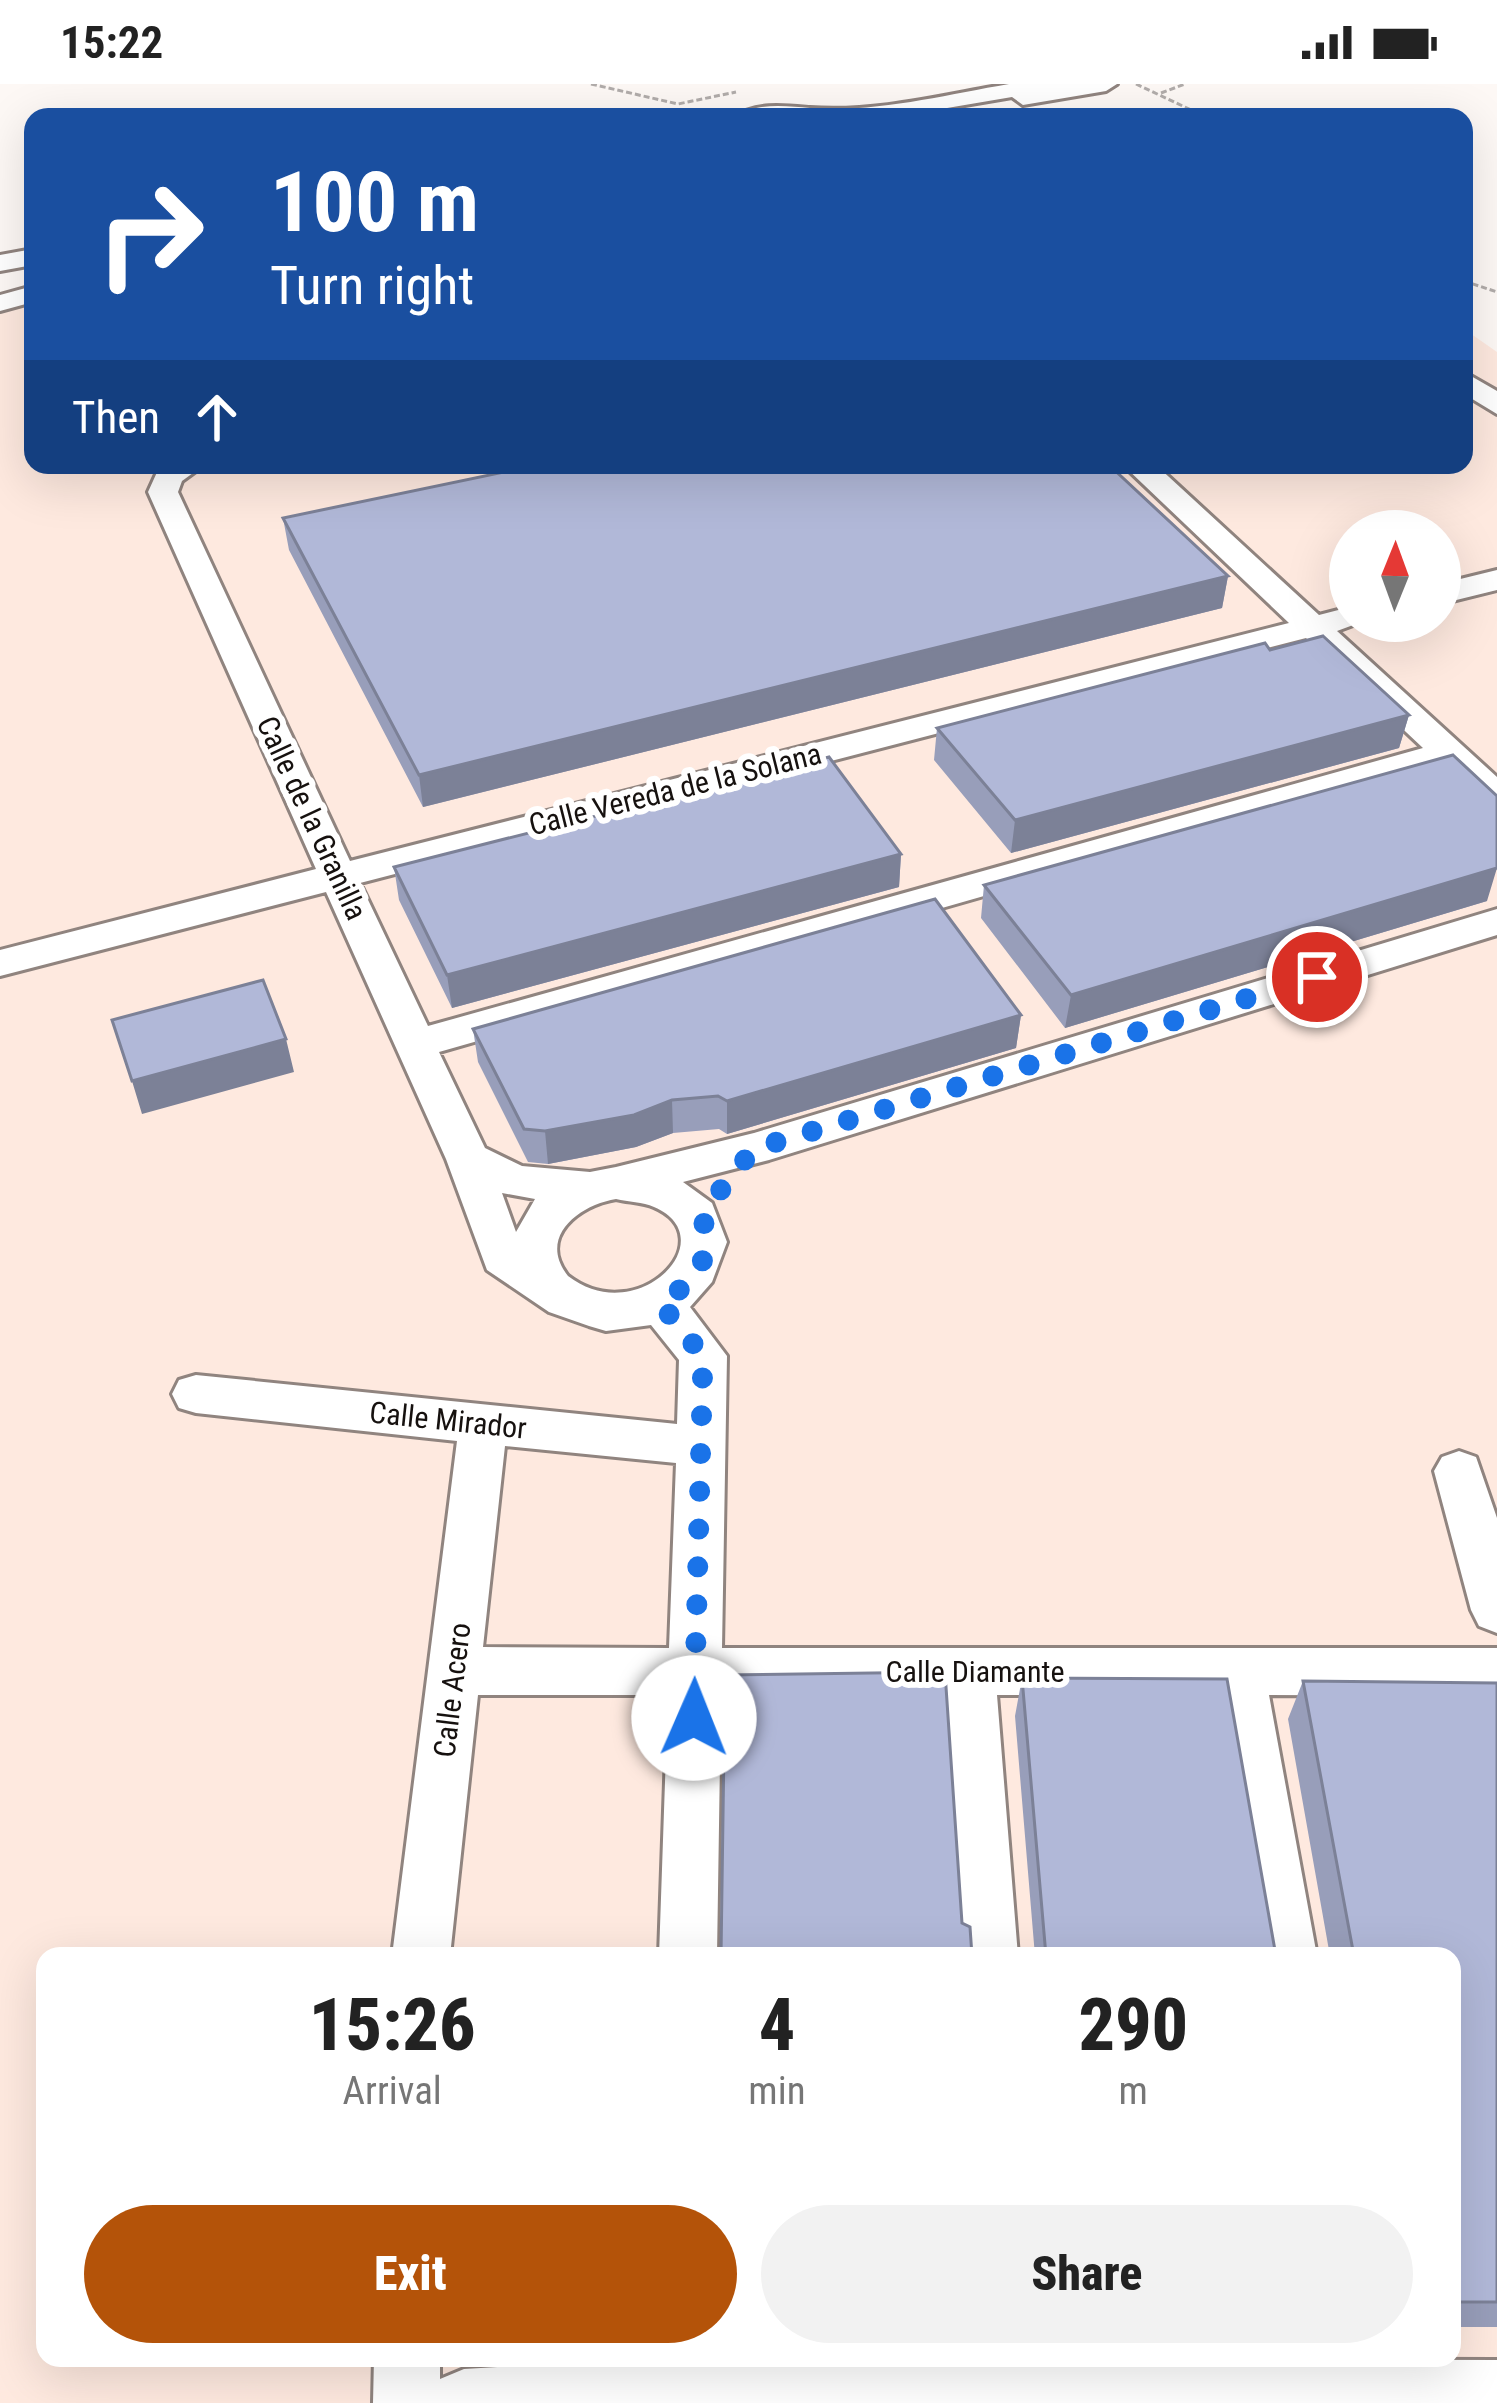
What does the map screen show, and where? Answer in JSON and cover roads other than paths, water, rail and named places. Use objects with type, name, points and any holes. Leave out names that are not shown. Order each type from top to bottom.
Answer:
[{"type":"street","points":[[906,108],[1051,84]]},
{"type":"street","points":[[966,108],[1106,84]]},
{"type":"street","name":"Calle de la Granilla","points":[[177,474],[164,492],[169,507],[468,1159],[503,1258],[546,1284]]},
{"type":"street","points":[[1148,474],[1497,797]]},
{"type":"street","points":[[1461,589],[1497,580]]},
{"type":"street","name":"Calle Vereda de la Solana","points":[[0,963],[1329,622]]},
{"type":"street","points":[[416,1044],[1448,752]]},
{"type":"street","points":[[468,1159],[516,1181],[602,1185],[644,1185],[670,1194],[691,1209],[703,1228],[705,1250],[698,1270],[682,1289],[636,1310],[597,1310],[563,1298],[546,1284],[535,1263],[534,1240],[544,1218],[563,1200],[602,1185],[754,1149],[1497,922]]},
{"type":"street","points":[[703,1228],[725,1183],[754,1149]]},
{"type":"street","points":[[660,1303],[703,1356],[688,1947]]},
{"type":"street","name":"Calle Mirador","points":[[196,1394],[700,1446]]},
{"type":"street","name":"Calle Acero","points":[[422,1947],[484,1424]]},
{"type":"street","points":[[1459,1472],[1497,1610]]},
{"type":"street","name":"Calle Diamante","points":[[454,1671],[1497,1672]]},
{"type":"street","points":[[968,1671],[988,1947]]},
{"type":"street","points":[[1238,1671],[1286,1947]]},
{"type":"street","points":[[407,2367],[407,2403]]},
{"type":"street","points":[[464,2403],[702,2383],[1019,2374],[1360,2375],[1497,2393]]}]
